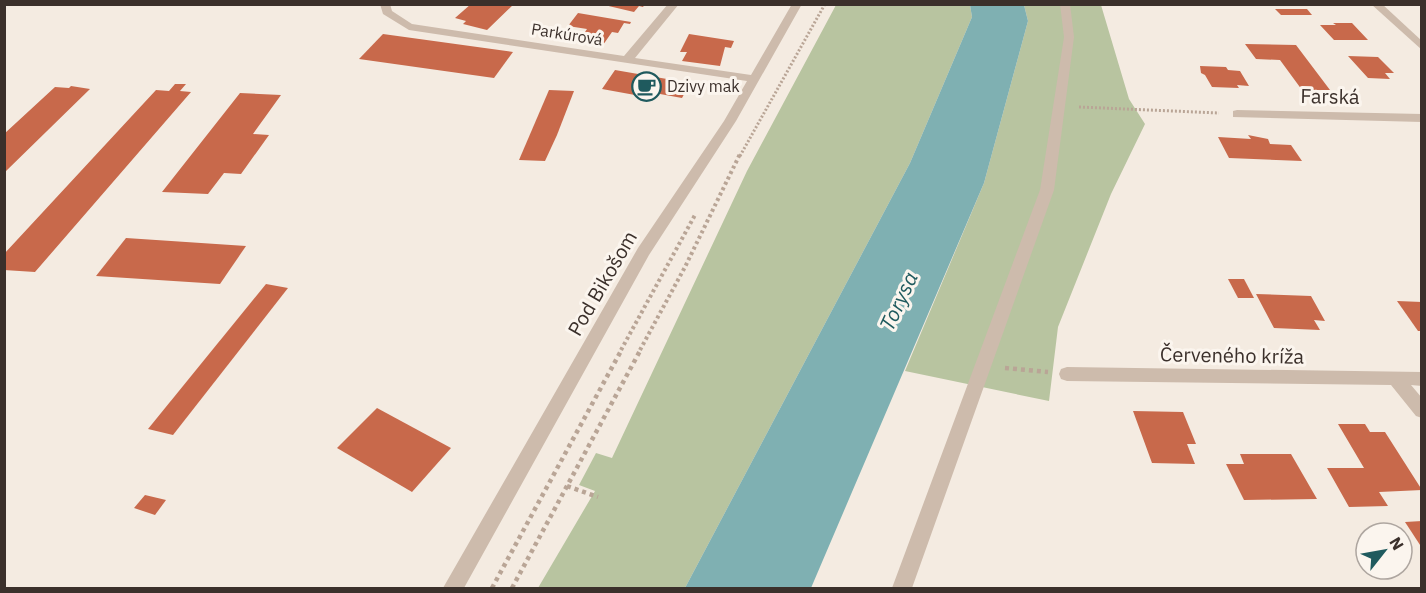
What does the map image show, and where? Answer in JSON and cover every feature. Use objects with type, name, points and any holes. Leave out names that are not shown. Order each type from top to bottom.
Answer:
[{"type":"street","name":"Parkúrová","points":[[385,4],[387,12],[409,27],[754,79]]},
{"type":"street","points":[[627,60],[674,4]]},
{"type":"street","name":"Pod Bikošom","points":[[453,588],[643,252],[730,121],[796,4]]},
{"type":"street","points":[[902,588],[1047,190],[1057,106],[1069,38],[1065,4]]},
{"type":"street","points":[[1376,4],[1422,47]]},
{"type":"street","name":"Farská","points":[[1238,114],[1422,118]]},
{"type":"street","name":"Červeného kríža","points":[[1067,374],[1422,379]]},
{"type":"street","points":[[1395,378],[1422,411]]},
{"type":"path","points":[[512,588],[685,267],[749,137],[825,4]]},
{"type":"path","points":[[1057,106],[1238,114]]},
{"type":"path","points":[[492,588],[618,353],[700,207]]},
{"type":"path","points":[[983,366],[1067,374]]},
{"type":"path","points":[[567,486],[598,497]]},
{"type":"green space","points":[[836,5],[970,5],[972,17],[910,163],[685,588],[538,588],[595,491],[579,485],[596,453],[612,458],[747,171]]},
{"type":"green space","points":[[1024,5],[1101,5],[1129,99],[1145,124],[1111,194],[1058,327],[1049,401],[905,371],[984,183],[1028,21]]},
{"type":"water","name":"Torysa","points":[[970,5],[1024,5],[1028,21],[984,183],[811,588],[685,588],[910,163],[972,17]]},
{"type":"building","points":[[471,4],[514,4],[487,30],[463,24],[466,21],[455,18]]},
{"type":"building","points":[[600,4],[645,4],[643,7],[639,6],[634,12]]},
{"type":"building","points":[[1275,9],[1307,9],[1312,15],[1281,15]]},
{"type":"building","points":[[578,13],[631,22],[630,24],[624,23],[618,33],[612,32],[603,45],[579,41],[587,29],[568,26]]},
{"type":"building","points":[[1333,23],[1352,23],[1368,40],[1334,40],[1320,25],[1336,25]]},
{"type":"building","points":[[383,34],[513,52],[494,78],[359,59]]},
{"type":"building","points":[[689,34],[734,41],[731,48],[725,47],[720,66],[682,61],[687,52],[680,52]]},
{"type":"building","points":[[1245,44],[1296,45],[1330,90],[1302,90],[1280,60],[1256,59]]},
{"type":"building","points":[[1348,56],[1378,57],[1394,73],[1385,73],[1390,79],[1368,78]]},
{"type":"building","points":[[1200,66],[1226,67],[1228,70],[1240,71],[1249,86],[1212,87],[1205,75],[1201,73]]},
{"type":"building","name":"Dzivy mak","points":[[615,70],[690,83],[682,98],[638,90],[635,95],[602,89]]},
{"type":"building","points":[[175,84],[186,84],[180,91],[191,92],[35,272],[4,270],[4,254],[156,90],[169,91]]},
{"type":"building","points":[[71,86],[90,89],[4,173],[4,134],[55,87],[69,88]]},
{"type":"building","points":[[549,90],[574,91],[557,135],[545,161],[519,160]]},
{"type":"building","points":[[240,93],[281,95],[253,134],[269,135],[241,174],[224,173],[208,194],[162,192]]},
{"type":"building","points":[[1248,135],[1268,139],[1270,144],[1291,145],[1302,161],[1229,158],[1218,137],[1251,139]]},
{"type":"building","points":[[126,238],[246,246],[220,284],[96,276]]},
{"type":"building","points":[[1228,279],[1244,279],[1254,298],[1238,298]]},
{"type":"building","points":[[266,284],[288,288],[173,435],[148,429]]},
{"type":"building","points":[[1256,294],[1311,296],[1325,321],[1314,320],[1320,330],[1274,328]]},
{"type":"building","points":[[1397,301],[1422,302],[1422,331],[1418,331]]},
{"type":"building","points":[[377,408],[451,448],[412,492],[337,448]]},
{"type":"building","points":[[1133,411],[1183,412],[1196,444],[1187,444],[1195,464],[1152,463]]},
{"type":"building","points":[[1338,424],[1365,424],[1370,432],[1385,432],[1422,490],[1379,492],[1388,506],[1349,507],[1327,468],[1364,468]]},
{"type":"building","points":[[1240,454],[1291,454],[1317,499],[1244,500],[1226,464],[1244,464]]},
{"type":"building","points":[[145,495],[166,500],[155,515],[134,508]]},
{"type":"building","points":[[1414,521],[1422,521],[1422,548],[1414,536]]},
{"type":"place","name":"Dzivy mak","points":[[646,86]]}]
